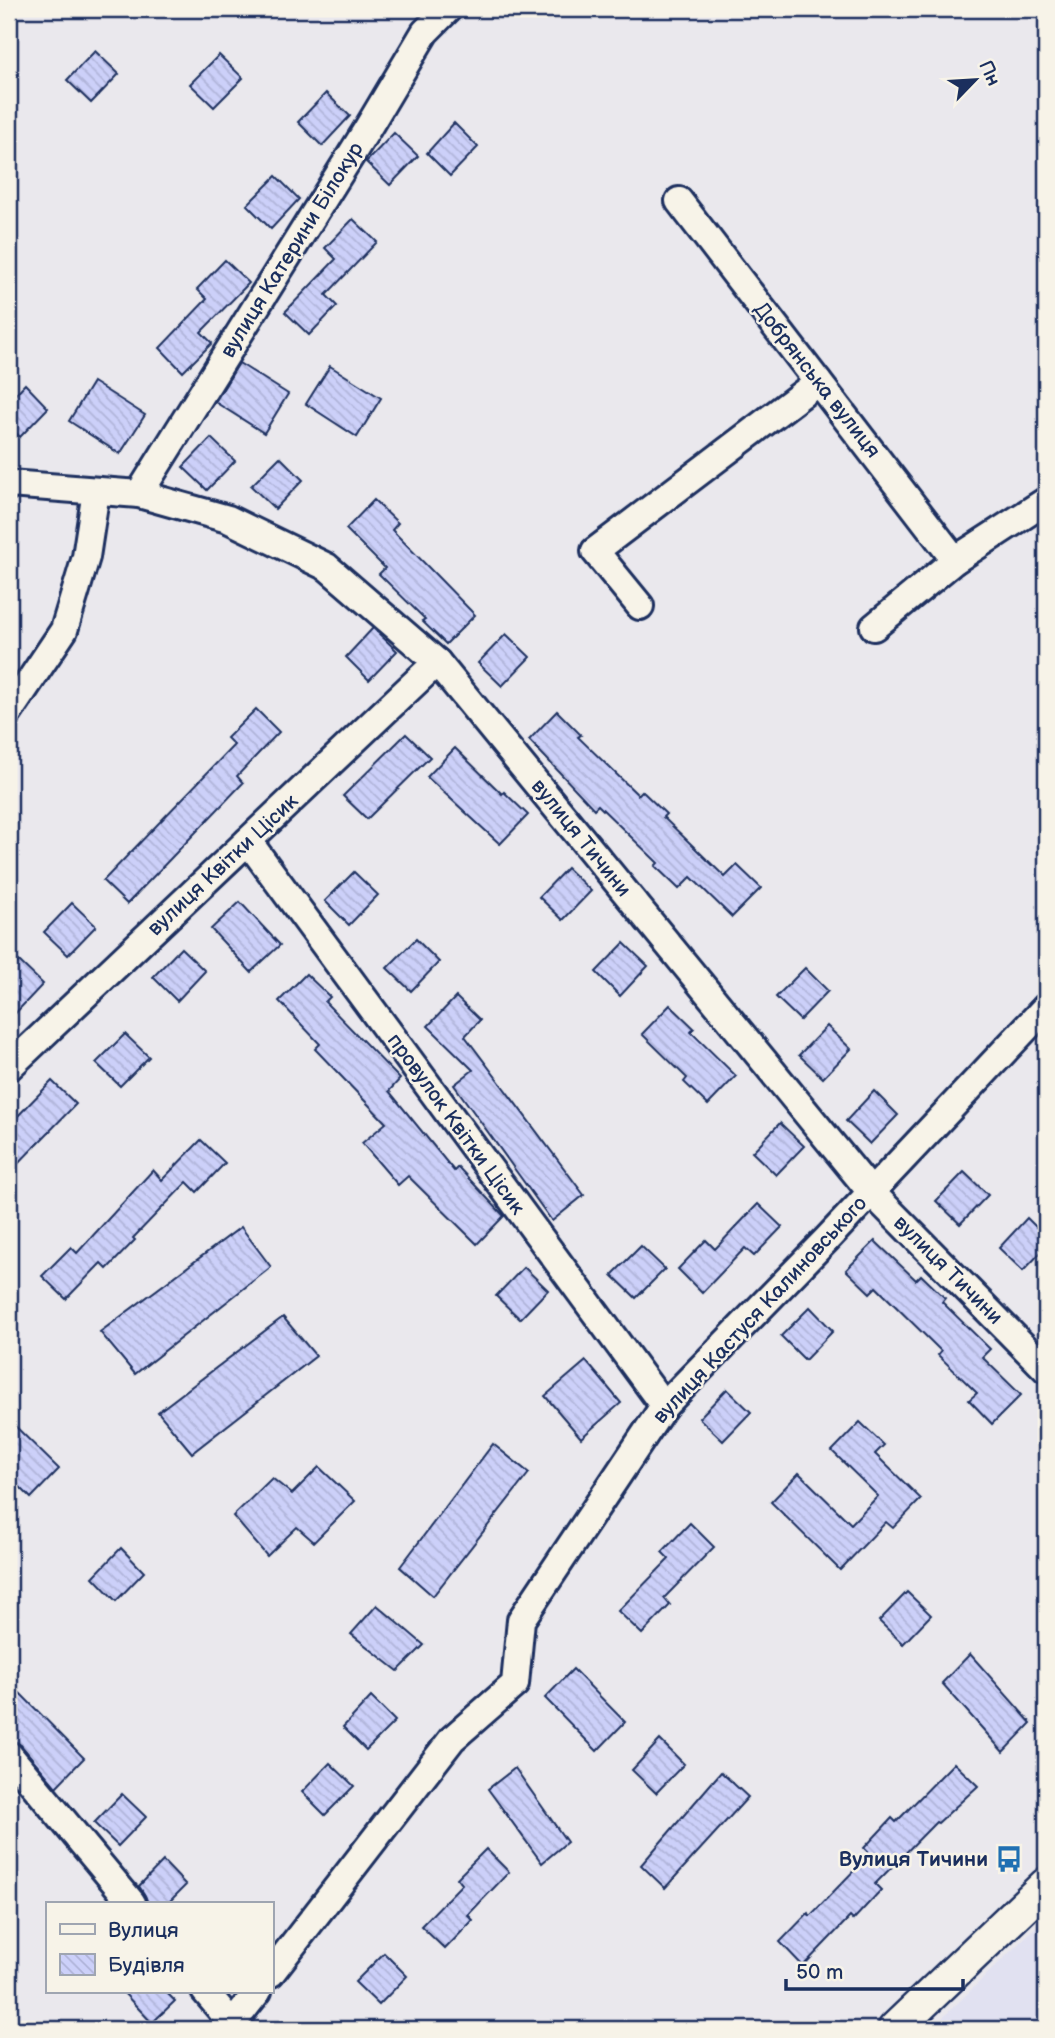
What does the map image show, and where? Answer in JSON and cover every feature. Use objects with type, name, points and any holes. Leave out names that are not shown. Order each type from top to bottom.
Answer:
[{"type":"main road","points":[[895,2029],[1046,1885]]},
{"type":"street","name":"вулиця Катерини Білокур","points":[[139,494],[425,32],[448,9]]},
{"type":"street","name":"Добрянська вулиця","points":[[679,201],[955,560]]},
{"type":"street","points":[[640,606],[595,551],[818,382]]},
{"type":"street","name":"вулиця Тичини","points":[[9,484],[139,494],[228,519],[327,567],[437,662],[871,1192],[1046,1369]]},
{"type":"street","points":[[9,712],[64,630],[86,557],[96,491]]},
{"type":"street","points":[[874,627],[955,560],[1046,501]]},
{"type":"street","name":"вулиця Квітки Цісик","points":[[9,1067],[437,662]]},
{"type":"street","name":"провулок Квітки Цісик","points":[[248,841],[664,1406]]},
{"type":"street","name":"вулиця Кастуся Калиновського","points":[[273,1970],[452,1739],[515,1684],[521,1620],[664,1406],[1046,1007]]},
{"type":"street","points":[[9,1755],[131,1902]]},
{"type":"street","points":[[206,1993],[232,2027],[257,1993]]},
{"type":"shaded area","points":[[1046,1917],[1046,2029],[931,2029]]},
{"type":"building","points":[[95,51],[119,74],[91,103],[67,80]]},
{"type":"building","points":[[219,55],[243,78],[214,107],[190,84]]},
{"type":"building","points":[[326,93],[350,116],[322,146],[298,122]]},
{"type":"building","points":[[454,123],[478,147],[450,176],[427,153]]},
{"type":"building","points":[[394,133],[418,156],[390,185],[366,162]]},
{"type":"building","points":[[276,176],[299,199],[271,229],[247,205]]},
{"type":"building","points":[[353,219],[377,242],[326,295],[337,306],[309,335],[285,312],[336,259],[325,248]]},
{"type":"building","points":[[225,260],[249,283],[201,332],[212,343],[183,372],[160,348],[207,299],[197,289]]},
{"type":"building","points":[[239,363],[288,394],[264,433],[215,402]]},
{"type":"building","points":[[330,366],[381,398],[357,437],[306,404]]},
{"type":"building","points":[[93,382],[145,415],[120,454],[69,421]]},
{"type":"building","points":[[25,384],[48,408],[20,437],[9,426],[9,401]]},
{"type":"building","points":[[211,438],[235,461],[207,490],[183,467]]},
{"type":"building","points":[[280,457],[303,480],[275,509],[251,486]]},
{"type":"building","points":[[374,500],[398,523],[392,530],[475,615],[446,644],[422,621],[425,619],[379,574],[385,568],[346,529]]},
{"type":"building","points":[[373,628],[397,651],[369,680],[346,657]]},
{"type":"building","points":[[506,634],[530,657],[502,686],[478,663]]},
{"type":"building","points":[[256,709],[279,732],[237,776],[243,783],[127,904],[103,881],[234,745],[227,738]]},
{"type":"building","points":[[557,711],[581,735],[578,737],[638,795],[642,791],[666,814],[663,817],[725,877],[737,865],[761,888],[732,917],[691,877],[679,889],[655,866],[658,863],[598,805],[594,809],[529,740]]},
{"type":"building","points":[[406,734],[430,757],[367,819],[343,796]]},
{"type":"building","points":[[455,748],[502,794],[504,792],[528,815],[500,844],[427,777]]},
{"type":"building","points":[[567,868],[591,891],[563,920],[539,897]]},
{"type":"building","points":[[354,872],[378,895],[349,925],[325,901]]},
{"type":"building","points":[[240,902],[280,945],[251,972],[211,929]]},
{"type":"building","points":[[72,903],[96,926],[68,955],[44,932]]},
{"type":"building","points":[[416,939],[439,962],[411,991],[387,968]]},
{"type":"building","points":[[624,943],[648,966],[620,996],[596,972]]},
{"type":"building","points":[[181,948],[205,971],[177,1001],[153,977]]},
{"type":"building","points":[[19,961],[43,984],[9,1020],[9,972]]},
{"type":"building","points":[[805,968],[828,991],[800,1020],[776,997]]},
{"type":"building","points":[[306,974],[330,997],[325,1002],[400,1079],[389,1091],[454,1171],[458,1167],[504,1216],[477,1244],[408,1176],[398,1185],[362,1143],[386,1123],[315,1049],[320,1044],[279,1001]]},
{"type":"building","points":[[456,997],[480,1020],[465,1036],[584,1195],[552,1221],[454,1085],[473,1070],[428,1026]]},
{"type":"building","points":[[670,1005],[694,1028],[691,1032],[736,1076],[708,1105],[684,1082],[687,1078],[642,1034]]},
{"type":"building","points":[[827,1026],[851,1049],[823,1078],[799,1055]]},
{"type":"building","points":[[125,1034],[149,1057],[120,1086],[96,1063]]},
{"type":"building","points":[[52,1081],[76,1104],[9,1173],[9,1125]]},
{"type":"building","points":[[874,1091],[898,1115],[870,1144],[846,1121]]},
{"type":"building","points":[[780,1123],[804,1146],[776,1175],[752,1152]]},
{"type":"building","points":[[201,1140],[225,1163],[197,1192],[187,1182],[107,1269],[101,1263],[66,1299],[42,1276],[71,1247],[77,1253],[153,1170],[162,1180]]},
{"type":"building","points":[[964,1172],[988,1195],[960,1224],[936,1201]]},
{"type":"building","points":[[758,1204],[782,1227],[754,1256],[745,1248],[702,1293],[678,1269],[706,1240],[715,1249]]},
{"type":"building","points":[[1027,1218],[1046,1237],[1046,1247],[1023,1271],[999,1248]]},
{"type":"building","points":[[241,1227],[271,1267],[135,1374],[100,1332]]},
{"type":"building","points":[[875,1241],[916,1280],[921,1275],[945,1298],[942,1302],[990,1349],[982,1357],[1021,1395],[992,1424],[969,1400],[977,1393],[938,1355],[941,1351],[876,1287],[870,1293],[846,1270]]},
{"type":"building","points":[[641,1246],[665,1269],[636,1298],[612,1275]]},
{"type":"building","points":[[524,1267],[548,1290],[520,1319],[496,1296]]},
{"type":"building","points":[[810,1307],[833,1331],[805,1360],[781,1336]]},
{"type":"building","points":[[283,1317],[316,1356],[192,1453],[158,1412]]},
{"type":"building","points":[[586,1361],[621,1403],[581,1438],[545,1396]]},
{"type":"building","points":[[727,1389],[751,1412],[723,1441],[699,1418]]},
{"type":"building","points":[[9,1420],[59,1469],[31,1498],[9,1476]]},
{"type":"building","points":[[860,1422],[884,1445],[875,1454],[921,1499],[893,1528],[886,1522],[840,1570],[771,1502],[799,1473],[851,1524],[878,1496],[832,1451]]},
{"type":"building","points":[[493,1444],[529,1473],[433,1596],[400,1567]]},
{"type":"building","points":[[319,1467],[355,1501],[314,1542],[297,1527],[267,1556],[233,1516],[272,1478],[292,1494]]},
{"type":"building","points":[[690,1523],[714,1547],[664,1598],[670,1605],[642,1634],[618,1611],[669,1559],[662,1552]]},
{"type":"building","points":[[121,1548],[144,1572],[116,1601],[93,1577]]},
{"type":"building","points":[[907,1592],[931,1615],[903,1644],[879,1621]]},
{"type":"building","points":[[377,1605],[424,1645],[398,1671],[351,1634]]},
{"type":"building","points":[[970,1654],[1031,1723],[1003,1752],[942,1683]]},
{"type":"building","points":[[573,1669],[625,1722],[597,1751],[545,1698]]},
{"type":"building","points":[[9,1682],[84,1758],[56,1787],[21,1745],[9,1739]]},
{"type":"building","points":[[371,1697],[395,1721],[366,1750],[343,1727]]},
{"type":"building","points":[[660,1740],[684,1764],[656,1793],[632,1770]]},
{"type":"building","points":[[330,1763],[354,1786],[325,1815],[302,1792]]},
{"type":"building","points":[[954,1763],[978,1786],[936,1822],[875,1884],[881,1890],[853,1920],[850,1917],[803,1966],[780,1942],[808,1913],[810,1916],[870,1854],[864,1848],[892,1818],[896,1822]]},
{"type":"building","points":[[515,1768],[567,1842],[542,1863],[488,1789]]},
{"type":"building","points":[[721,1772],[748,1797],[665,1888],[641,1865]]},
{"type":"building","points":[[122,1794],[146,1817],[118,1846],[94,1823]]},
{"type":"building","points":[[486,1849],[509,1872],[468,1915],[473,1920],[445,1949],[421,1926],[462,1884],[457,1878]]},
{"type":"building","points":[[163,1861],[186,1885],[169,1902],[147,1902],[139,1886]]},
{"type":"building","points":[[384,1953],[407,1976],[379,2005],[355,1982]]},
{"type":"building","points":[[124,1993],[167,1993],[175,2001],[152,2023]]},
{"type":"place","name":"Вулиця Тичини","points":[[1009,1859]]}]
